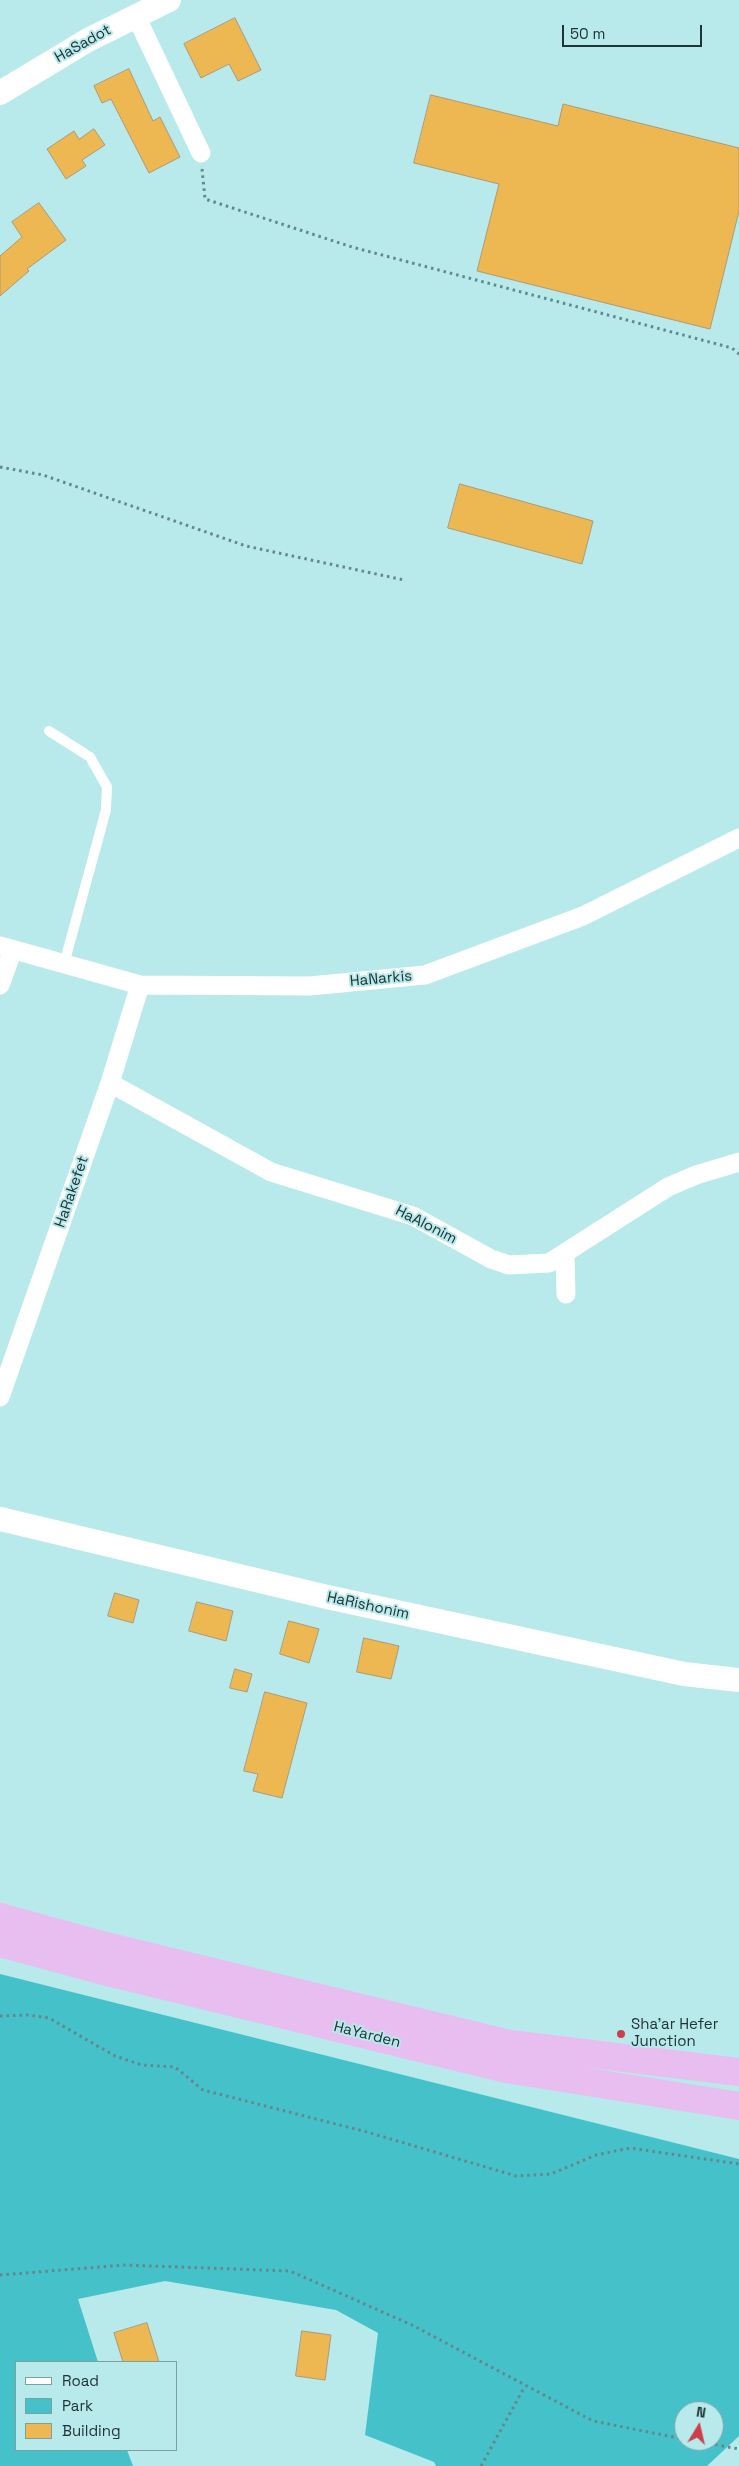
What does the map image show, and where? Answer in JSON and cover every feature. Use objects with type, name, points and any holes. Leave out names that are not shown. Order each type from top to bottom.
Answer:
[{"type":"highway","name":"HaYarden","points":[[0,1917],[98,1944],[510,2044],[739,2072]]},
{"type":"highway","name":"HaYarden","points":[[0,1943],[117,1974],[506,2069],[739,2106]]},
{"type":"street","name":"HaSadot","points":[[0,93],[88,40],[169,0]]},
{"type":"street","points":[[136,16],[201,153]]},
{"type":"street","name":"HaNarkis","points":[[6,948],[140,985],[310,986],[425,975],[583,916],[739,838]]},
{"type":"street","points":[[0,986],[6,948]]},
{"type":"street","name":"HaRakefet","points":[[0,1397],[3,1378],[110,1083],[140,985]]},
{"type":"street","name":"HaAlonim","points":[[110,1083],[271,1172],[406,1213],[491,1259],[509,1265],[549,1263],[639,1204],[668,1188],[696,1175],[739,1162]]},
{"type":"street","points":[[565,1254],[566,1294]]},
{"type":"street","name":"HaRishonim","points":[[0,1518],[327,1597],[684,1674],[739,1680]]},
{"type":"lane","points":[[50,731],[90,757],[107,787],[106,810],[64,964]]},
{"type":"path","points":[[201,153],[205,199],[352,248],[732,348],[739,354]]},
{"type":"path","points":[[0,466],[43,475],[246,546],[404,580]]},
{"type":"path","points":[[0,2016],[28,2015],[49,2018],[114,2056],[142,2065],[175,2067],[203,2090],[367,2132],[516,2176],[551,2174],[596,2155],[630,2148],[739,2164]]},
{"type":"path","points":[[0,2276],[124,2265],[290,2271],[412,2325],[593,2421],[674,2437]]},
{"type":"path","points":[[481,2466],[525,2386]]},
{"type":"path","points":[[724,2446],[739,2449]]},
{"type":"green space","points":[[0,1974],[739,2159],[739,2436],[724,2450],[724,2401],[674,2401],[674,2451],[723,2451],[707,2466],[436,2466],[434,2462],[365,2435],[378,2333],[336,2310],[165,2281],[78,2299],[98,2361],[15,2361],[15,2451],[127,2451],[133,2466],[0,2466]]},
{"type":"building","points":[[235,18],[261,70],[238,81],[229,64],[201,78],[184,44]]},
{"type":"building","points":[[129,69],[153,121],[160,117],[180,157],[149,173],[111,99],[102,103],[94,86]]},
{"type":"building","points":[[431,95],[558,126],[563,104],[739,148],[739,211],[710,329],[477,271],[499,184],[414,163]]},
{"type":"building","points":[[94,129],[105,145],[82,160],[86,166],[66,179],[47,149],[74,131],[79,139]]},
{"type":"building","points":[[39,203],[66,240],[27,269],[29,271],[0,296],[0,256],[22,237],[12,222]]},
{"type":"building","points":[[460,484],[593,521],[582,564],[448,528]]},
{"type":"building","points":[[115,1593],[139,1600],[133,1623],[108,1616]]},
{"type":"building","points":[[197,1602],[233,1611],[226,1641],[189,1631]]},
{"type":"building","points":[[289,1621],[319,1629],[309,1663],[280,1654]]},
{"type":"building","points":[[364,1638],[399,1646],[391,1679],[357,1672]]},
{"type":"building","points":[[235,1669],[252,1674],[247,1692],[230,1688]]},
{"type":"building","points":[[265,1692],[307,1703],[282,1798],[253,1791],[258,1774],[244,1771]]},
{"type":"building","points":[[147,2323],[159,2361],[123,2361],[114,2333]]},
{"type":"building","points":[[302,2331],[331,2335],[325,2380],[296,2376]]},
{"type":"place","name":"Sha'ar Hefer Junction","points":[[621,2034]]}]
